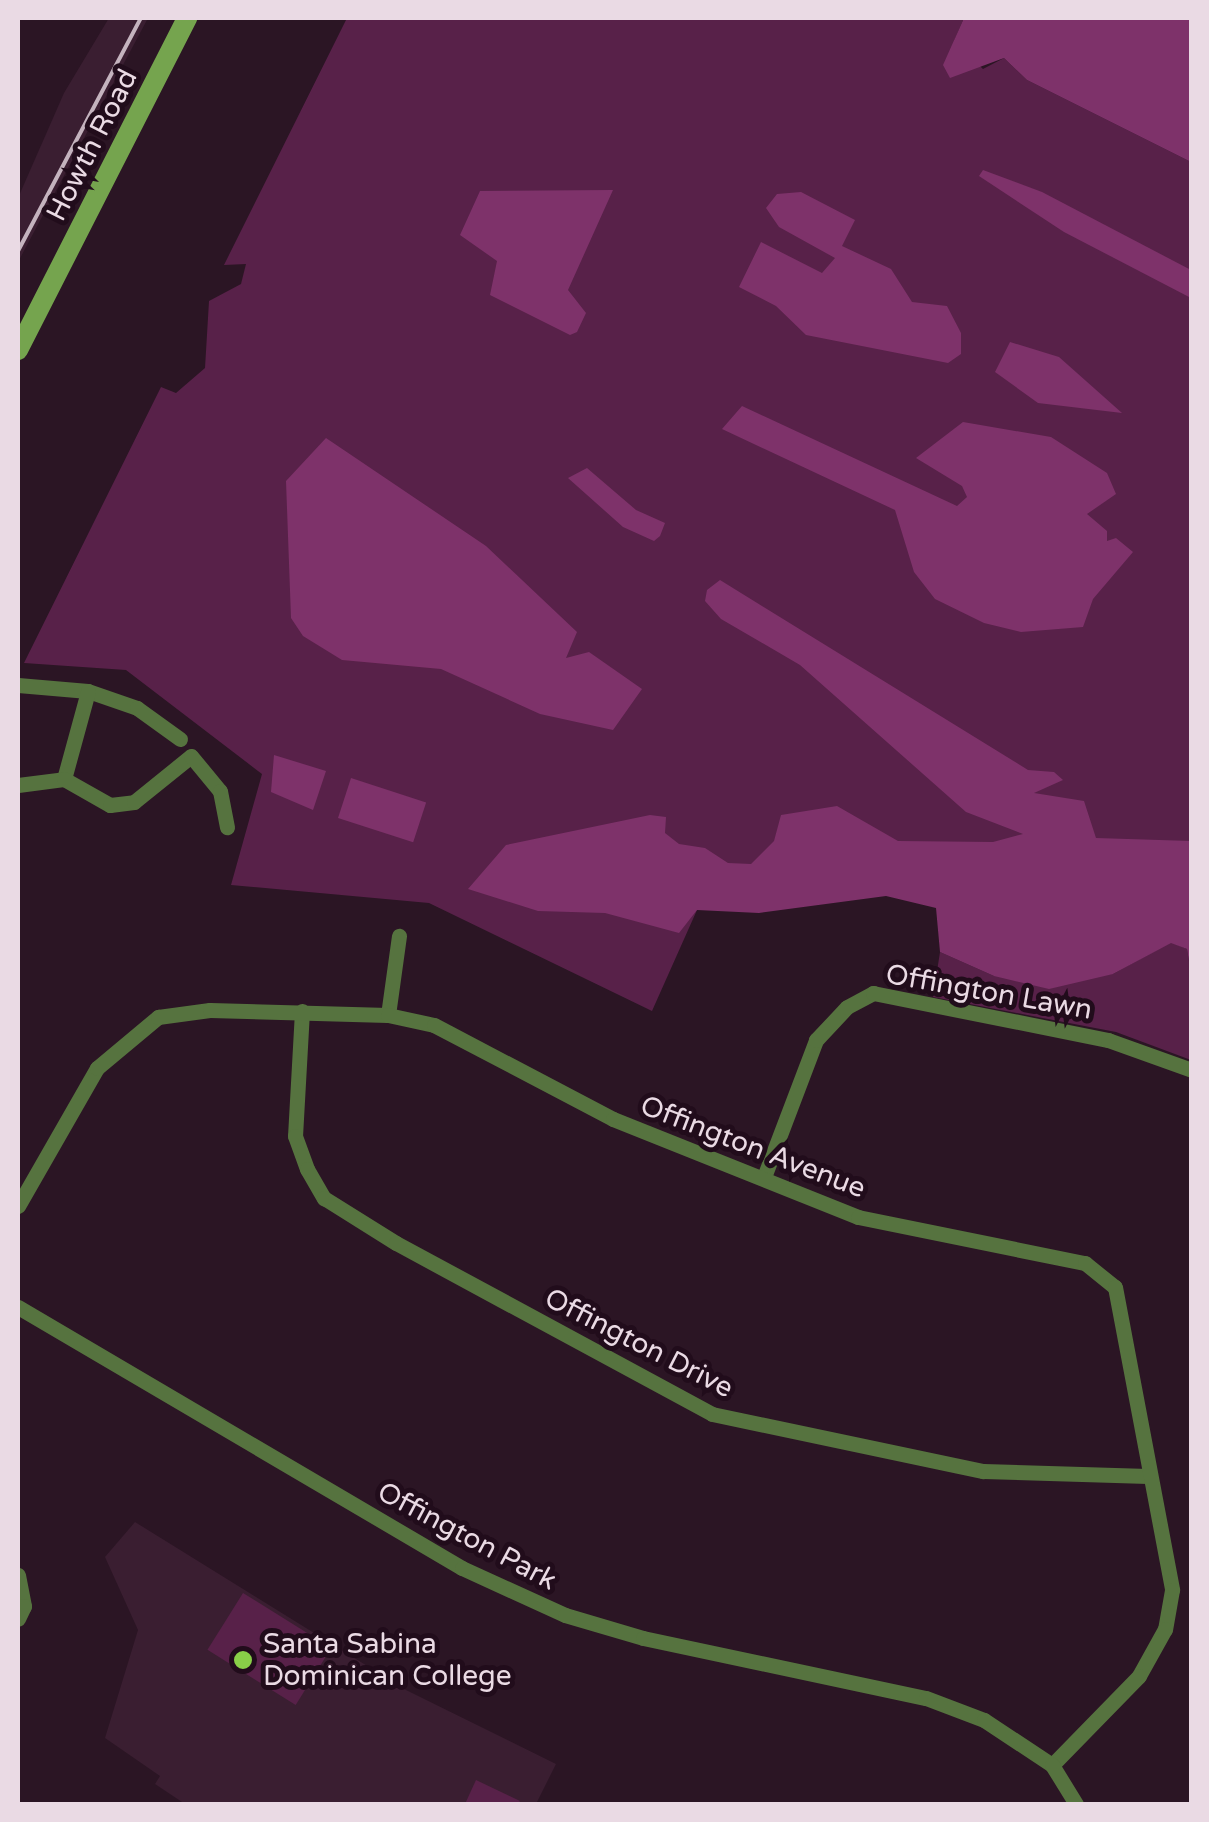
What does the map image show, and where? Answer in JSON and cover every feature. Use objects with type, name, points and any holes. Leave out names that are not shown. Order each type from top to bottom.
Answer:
[{"type":"main road","name":"Howth Road","points":[[18,350],[188,18]]},
{"type":"street","points":[[18,685],[88,691],[137,708],[180,739]]},
{"type":"street","points":[[64,780],[88,691]]},
{"type":"street","points":[[18,785],[64,780],[110,805],[134,802],[191,756],[220,791],[227,827]]},
{"type":"street","points":[[388,1015],[399,936]]},
{"type":"street","name":"Offington Lawn","points":[[764,1177],[816,1040],[846,1007],[872,994],[1108,1040],[1192,1070]]},
{"type":"street","name":"Offington Avenue","points":[[18,1206],[97,1068],[135,1032],[158,1017],[210,1010],[388,1015],[434,1025],[614,1119],[858,1217],[1049,1251],[1085,1263],[1115,1287],[1172,1590],[1165,1629],[1139,1676],[1052,1765]]},
{"type":"street","name":"Offington Drive","points":[[302,1012],[295,1136],[307,1169],[324,1198],[414,1252],[712,1414],[983,1471],[1148,1476]]},
{"type":"street","name":"Offington Park","points":[[18,1307],[462,1568],[565,1616],[643,1638],[926,1698],[984,1720],[1052,1765],[1076,1804]]},
{"type":"street","points":[[18,1575],[24,1594],[18,1619]]},
{"type":"street","points":[[1172,1590],[1192,1589]]},
{"type":"shaded area","points":[[109,18],[148,18],[18,262],[18,198],[64,93]]},
{"type":"shaded area","points":[[347,18],[964,18],[954,41],[983,69],[1004,58],[1027,80],[1191,162],[1191,846],[697,910],[652,1011],[429,903],[231,885],[262,774],[126,670],[24,663],[161,387],[176,393],[205,368],[209,301],[241,284],[246,264],[224,265]]},
{"type":"shaded area","points":[[964,18],[1191,18],[1191,162],[1027,80],[1004,58],[950,78],[943,65]]},
{"type":"shaded area","points":[[983,170],[1042,192],[1191,270],[1191,298],[1064,232],[979,176]]},
{"type":"shaded area","points":[[613,190],[568,290],[586,313],[577,332],[570,335],[490,295],[497,261],[460,235],[480,191]]},
{"type":"shaded area","points":[[801,192],[855,220],[842,246],[891,269],[912,302],[947,306],[961,333],[961,354],[948,363],[806,335],[776,306],[739,287],[761,242],[822,273],[835,258],[779,227],[766,208],[777,194]]},
{"type":"shaded area","points":[[1010,342],[1059,357],[1122,413],[1038,403],[995,372]]},
{"type":"shaded area","points":[[742,406],[957,506],[967,497],[962,486],[916,458],[963,422],[1051,437],[1107,473],[1116,494],[1087,514],[1107,531],[1107,541],[1116,538],[1133,552],[1093,599],[1083,627],[1021,632],[984,623],[935,599],[914,572],[895,510],[722,429]]},
{"type":"shaded area","points":[[326,438],[486,546],[577,632],[566,658],[589,652],[642,689],[613,730],[540,714],[441,669],[342,660],[303,636],[291,618],[286,481]]},
{"type":"shaded area","points":[[587,468],[636,510],[665,523],[660,536],[654,541],[623,527],[568,478]]},
{"type":"shaded area","points":[[720,580],[1028,770],[1054,772],[1063,780],[1034,793],[1084,801],[1096,838],[1191,841],[1191,973],[1187,949],[1171,943],[1113,974],[1049,989],[994,976],[940,952],[936,908],[886,896],[759,913],[697,910],[679,933],[605,913],[538,911],[468,889],[506,845],[650,815],[666,817],[665,833],[679,844],[705,848],[728,863],[751,864],[774,841],[781,815],[837,806],[898,841],[993,842],[1023,834],[966,812],[800,665],[721,619],[705,601],[707,590]]},
{"type":"shaded area","points":[[274,755],[326,771],[313,810],[271,792]]},
{"type":"shaded area","points":[[351,778],[426,802],[413,842],[338,818]]},
{"type":"shaded area","points":[[1171,942],[1187,949],[1191,973],[1191,1060],[1116,1032],[933,997],[940,952],[994,976],[1113,974]]},
{"type":"shaded area","name":"Santa Sabina Dominican College","points":[[135,1522],[406,1690],[556,1764],[536,1804],[185,1804],[155,1784],[160,1776],[105,1738],[138,1630],[105,1557]]},
{"type":"shaded area","points":[[243,1593],[331,1648],[296,1705],[207,1650]]},
{"type":"shaded area","points":[[476,1780],[520,1801],[465,1804]]},
{"type":"railway","points":[[18,251],[141,18]]},
{"type":"place","name":"Santa Sabina Dominican College","points":[[243,1660]]}]
